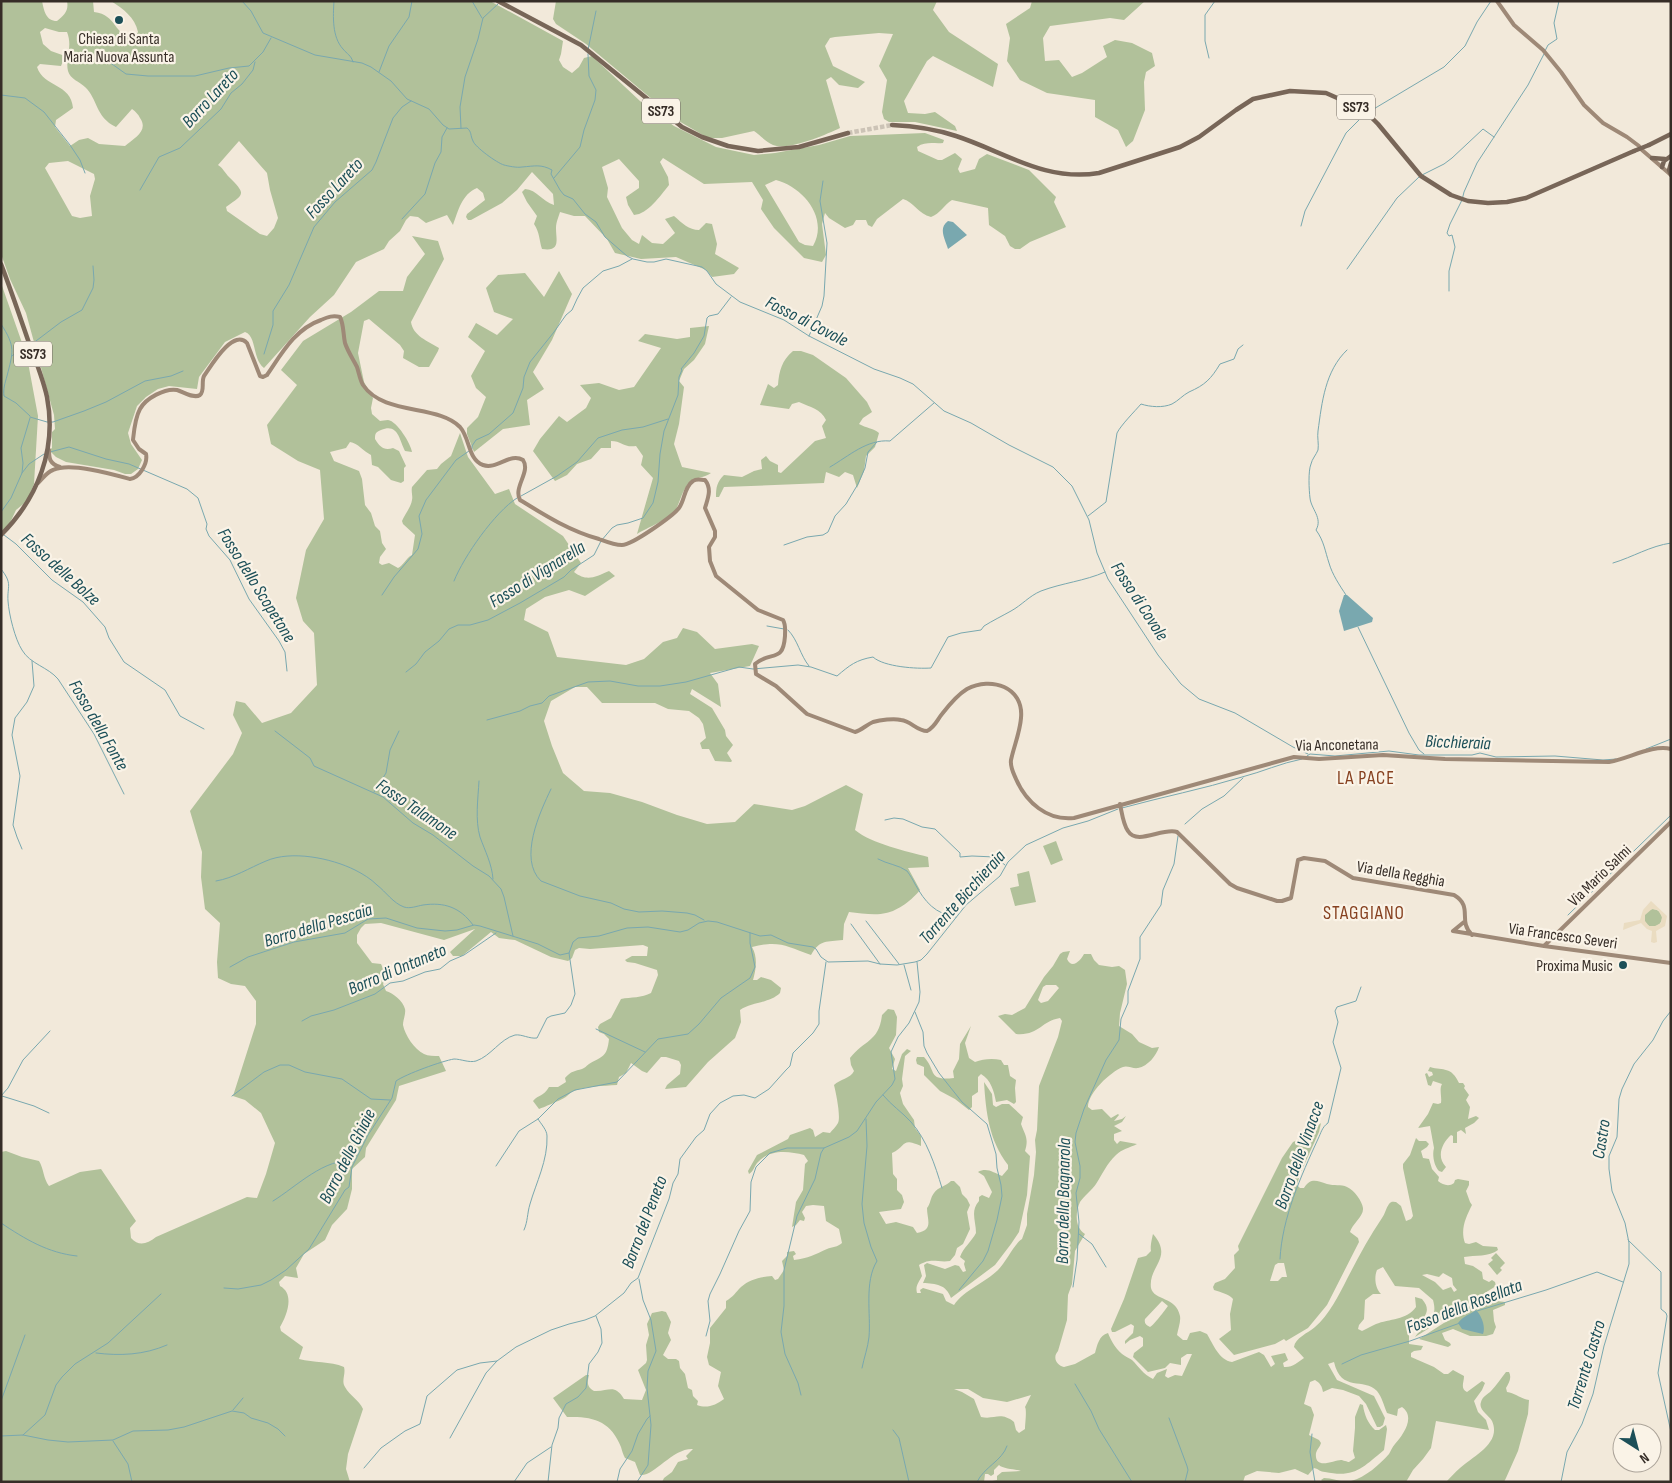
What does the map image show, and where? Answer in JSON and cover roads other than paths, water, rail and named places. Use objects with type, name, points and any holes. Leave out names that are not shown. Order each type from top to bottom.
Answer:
[{"type":"main road","name":"SS73","points":[[498,1],[581,45],[682,127],[710,140],[728,146],[758,151],[799,147],[848,133]]},
{"type":"main road","points":[[1497,1],[1514,24],[1543,50],[1584,105],[1603,123],[1641,148],[1671,175]]},
{"type":"main road","name":"SS73","points":[[892,125],[933,129],[957,136],[1035,168],[1053,173],[1070,176],[1087,175],[1099,173],[1180,147],[1199,138],[1253,99],[1290,91],[1326,94],[1353,105],[1368,114],[1421,176],[1437,187],[1458,198],[1488,203],[1526,198],[1671,134]]},
{"type":"main road","points":[[1664,138],[1671,139]]},
{"type":"main road","points":[[1652,158],[1665,159],[1671,156]]},
{"type":"main road","points":[[1662,167],[1665,159]]},
{"type":"main road","points":[[1662,167],[1670,164]]},
{"type":"main road","points":[[1670,164],[1669,170],[1671,175]]},
{"type":"main road","name":"SS73","points":[[1,264],[46,396],[50,423],[45,465],[38,483],[23,510],[1,535]]},
{"type":"main road","name":"Via Anconetana","points":[[55,467],[96,470],[134,479],[139,475],[147,459],[146,454],[139,449],[133,440],[135,423],[140,408],[150,399],[159,393],[175,390],[194,396],[200,394],[202,392],[204,376],[226,346],[239,339],[244,339],[247,343],[258,370],[263,377],[267,375],[302,329],[334,315],[340,317],[343,322],[345,342],[349,354],[356,366],[362,384],[371,394],[387,402],[448,420],[460,428],[475,460],[486,466],[493,466],[515,457],[523,460],[526,467],[518,491],[519,498],[567,528],[624,545],[662,524],[681,506],[688,487],[693,481],[698,479],[705,480],[708,485],[709,495],[705,508],[716,537],[710,547],[710,561],[713,571],[717,578],[758,610],[783,620],[786,628],[783,649],[780,654],[758,661],[754,666],[755,672],[759,677],[776,686],[806,714],[855,732],[872,722],[901,720],[920,730],[927,731],[934,726],[955,699],[967,690],[988,683],[999,684],[1009,689],[1016,697],[1020,707],[1021,718],[1010,762],[1013,772],[1025,797],[1053,816],[1074,818],[1121,807],[1294,756],[1319,759],[1383,755],[1443,759],[1609,762],[1629,758],[1655,748],[1671,749]]},
{"type":"main road","points":[[48,447],[51,462],[55,467]]},
{"type":"main road","points":[[45,465],[55,467]]},
{"type":"main road","points":[[38,483],[55,467]]},
{"type":"main road","name":"Via della Regghia","points":[[1121,807],[1127,830],[1134,837],[1167,831],[1177,832],[1230,884],[1237,888],[1277,901],[1291,898],[1298,860],[1301,858],[1318,859],[1325,861],[1353,878],[1458,897],[1464,907],[1465,915],[1461,933]]},
{"type":"main road","name":"Via Mario Salmi","points":[[1544,946],[1671,822]]},
{"type":"main road","name":"Via della Regghia","points":[[1463,924],[1472,935]]},
{"type":"main road","name":"Via Francesco Severi","points":[[1463,924],[1453,931],[1544,946],[1671,963]]},
{"type":"water","points":[[948,221],[953,222],[967,235],[948,249],[943,227]]},
{"type":"water","points":[[1344,595],[1347,595],[1373,618],[1372,622],[1344,631],[1339,611]]},
{"type":"water","points":[[1476,1310],[1482,1321],[1483,1334],[1462,1329],[1458,1323]]},
{"type":"waterway","name":"Fosso di Covole","points":[[242,1],[251,11],[263,33],[315,55],[362,63],[371,67],[391,81],[407,99],[429,109],[449,129],[467,128],[478,147],[501,164],[518,167],[541,166],[552,170],[551,174],[564,195],[573,199],[585,214],[596,222],[605,237],[627,256],[647,262],[666,259],[702,267],[716,284],[740,302],[784,320],[809,336],[874,369],[913,384],[944,411],[971,423],[1053,467],[1072,486],[1089,520],[1097,553],[1108,579],[1158,655],[1181,684],[1199,699],[1235,713],[1308,754]]},
{"type":"waterway","points":[[334,1],[335,33],[339,44],[353,62]]},
{"type":"waterway","points":[[379,72],[389,46],[409,17],[412,1]]},
{"type":"waterway","points":[[472,1],[482,18]]},
{"type":"waterway","points":[[1209,58],[1205,41],[1205,15],[1215,1]]},
{"type":"waterway","points":[[1367,113],[1444,67],[1465,46],[1477,22],[1491,1]]},
{"type":"waterway","points":[[1545,51],[1548,45],[1557,39],[1554,23],[1559,1]]},
{"type":"waterway","points":[[461,128],[460,107],[465,77],[483,18],[498,4]]},
{"type":"waterway","points":[[588,50],[596,11]]},
{"type":"waterway","points":[[105,59],[126,74],[195,76],[229,68],[249,66],[263,52],[271,38]]},
{"type":"waterway","points":[[554,178],[580,147],[595,100],[596,90],[589,76],[588,54]]},
{"type":"waterway","points":[[1449,291],[1449,271],[1455,247],[1452,235],[1449,236],[1447,233],[1450,224],[1477,163],[1528,85],[1544,54]]},
{"type":"waterway","name":"Borro Lareto","points":[[140,190],[159,157],[180,148],[221,109],[231,93],[242,84],[253,70],[255,62]]},
{"type":"waterway","points":[[1,95],[25,98],[44,112],[70,145],[80,160],[85,173]]},
{"type":"waterway","name":"Fosso Lareto","points":[[264,354],[273,325],[273,311],[289,285],[314,227],[335,202],[372,170],[393,118],[402,107],[411,101]]},
{"type":"waterway","points":[[1301,226],[1305,211],[1346,133],[1364,115]]},
{"type":"waterway","points":[[402,219],[425,194],[435,163],[441,152],[442,137],[447,128]]},
{"type":"waterway","points":[[1422,175],[1452,158],[1483,129],[1494,137]]},
{"type":"waterway","points":[[1347,269],[1397,198],[1419,177]]},
{"type":"waterway","points":[[809,336],[822,306],[824,296],[827,243],[820,201],[823,181]]},
{"type":"waterway","points":[[472,449],[476,440],[489,434],[513,413],[523,388],[524,377],[530,362],[566,315],[572,310],[583,288],[603,271],[632,259]]},
{"type":"waterway","points":[[32,344],[61,322],[82,310],[93,288],[93,266]]},
{"type":"waterway","name":"Fosso di Vignarella","points":[[406,672],[449,629],[458,625],[470,625],[488,620],[520,603],[564,577],[571,570],[594,555],[601,541],[612,528],[643,518],[653,503],[658,482],[664,431],[678,395],[681,369],[694,353],[704,336],[707,318],[718,314],[731,297]]},
{"type":"waterway","points":[[1,324],[9,338],[12,350],[4,386],[4,396],[16,403],[30,416]]},
{"type":"waterway","points":[[1088,516],[1106,502],[1117,433],[1141,404],[1161,407],[1174,403],[1207,381],[1220,364],[1234,359],[1238,349],[1243,345]]},
{"type":"waterway","points":[[12,356],[20,349],[28,346]]},
{"type":"waterway","points":[[1346,595],[1336,580],[1323,542],[1316,530],[1318,521],[1311,502],[1309,471],[1318,450],[1321,409],[1329,377],[1347,350]]},
{"type":"waterway","points":[[30,417],[53,422],[106,402],[145,381],[171,376],[183,371]]},
{"type":"waterway","points":[[830,467],[866,445],[890,441],[934,403]]},
{"type":"waterway","name":"Fosso dello Scopetone","points":[[1,512],[11,498],[22,473],[21,448],[30,418]]},
{"type":"waterway","points":[[521,496],[557,476],[577,462],[598,438],[668,419]]},
{"type":"waterway","points":[[784,545],[828,532],[835,516],[846,504],[858,484],[865,468],[868,452],[877,442]]},
{"type":"waterway","name":"Fosso dello Scopetone","points":[[50,452],[69,447],[129,464],[187,489],[198,498],[209,536],[230,560],[249,599],[279,641],[285,652],[287,671]]},
{"type":"waterway","points":[[382,595],[394,577],[418,549],[422,534],[419,516],[426,500],[456,460],[469,451]]},
{"type":"waterway","name":"Fosso dello Scopetone","points":[[22,473],[29,464],[44,454]]},
{"type":"waterway","points":[[454,581],[465,559],[481,535],[499,513],[517,498]]},
{"type":"waterway","name":"Fosso delle Bolze","points":[[4,535],[16,544],[52,580],[83,602],[105,627],[109,638],[124,662],[165,690],[180,716],[204,729]]},
{"type":"waterway","points":[[1613,563],[1671,543]]},
{"type":"waterway","name":"Fosso della Fonte","points":[[1,569],[9,585],[8,601],[19,645],[25,655],[58,679],[94,734],[124,794]]},
{"type":"waterway","points":[[487,720],[542,703],[549,696],[588,682],[610,681],[638,686],[660,686],[686,682],[739,667],[753,669],[798,665],[811,667],[837,676],[854,664],[873,657],[892,665],[909,668],[931,668],[948,637],[981,630],[984,626],[1015,609],[1041,591],[1105,572]]},
{"type":"waterway","points":[[767,626],[784,629]]},
{"type":"waterway","points":[[1358,627],[1409,733],[1419,750],[1424,754]]},
{"type":"waterway","points":[[788,630],[809,666]]},
{"type":"waterway","points":[[22,849],[13,825],[20,776],[12,735],[15,718],[27,702],[34,686],[32,661]]},
{"type":"waterway","name":"Fosso Talamone","points":[[275,731],[310,758],[314,766],[383,797],[413,823],[433,835],[489,876],[501,889],[513,936]]},
{"type":"waterway","points":[[374,792],[386,773],[390,750],[399,731]]},
{"type":"waterway","name":"Bicchieraia","points":[[1646,749],[1671,739]]},
{"type":"waterway","name":"Bicchieraia","points":[[1307,756],[1310,754],[1335,756],[1389,751],[1419,755],[1472,755],[1480,753],[1496,757],[1555,756],[1603,760],[1616,759]]},
{"type":"waterway","name":"Torrente Bicchieraia","points":[[1122,808],[1227,781],[1302,759]]},
{"type":"waterway","name":"Borro della Bagnarola","points":[[1185,824],[1202,809],[1224,796],[1243,778]]},
{"type":"waterway","points":[[479,781],[478,830],[490,863],[493,879]]},
{"type":"waterway","points":[[551,789],[537,822],[531,848],[531,861],[534,872],[541,881],[580,896],[611,903],[624,909],[639,912],[687,913],[704,920]]},
{"type":"waterway","name":"Torrente Bicchieraia","points":[[224,1288],[238,1289],[261,1285],[286,1270],[309,1249],[345,1190],[349,1187],[352,1167],[368,1135],[392,1098],[396,1081],[416,1071],[448,1060],[476,1061],[515,1035],[537,1038],[547,1018],[565,1013],[571,1005],[575,994],[569,953],[573,942],[578,938],[599,936],[627,928],[648,927],[680,932],[708,921],[717,922],[760,936],[771,935],[788,943],[813,947],[828,962],[868,961],[897,965],[915,962],[921,960],[927,954],[966,905],[1000,876],[1008,862],[1026,845],[1063,828],[1088,821],[1118,809]]},
{"type":"waterway","points":[[1568,915],[1671,815]]},
{"type":"waterway","points":[[885,820],[903,819],[922,827],[935,829],[960,853],[960,857],[995,857],[1005,865]]},
{"type":"waterway","name":"Borro della Bagnarola","points":[[1073,1287],[1077,1260],[1079,1222],[1076,1193],[1080,1178],[1080,1166],[1075,1142],[1076,1133],[1084,1109],[1106,1060],[1119,1040],[1121,1019],[1128,1003],[1128,991],[1140,959],[1140,937],[1161,905],[1163,890],[1174,864],[1178,836]]},
{"type":"waterway","points":[[216,881],[223,880],[276,858],[299,856],[323,859],[345,866],[367,877],[404,907],[411,908],[431,904],[445,905],[463,914],[473,925]]},
{"type":"waterway","points":[[878,859],[907,871],[931,906],[942,913],[956,917]]},
{"type":"waterway","name":"Borro della Pescaia","points":[[230,967],[248,957],[294,942],[345,933],[368,919],[386,918],[417,928],[445,931],[474,925],[480,926],[538,944],[560,955],[569,953]]},
{"type":"waterway","points":[[866,921],[899,964]]},
{"type":"waterway","points":[[851,924],[880,964]]},
{"type":"waterway","name":"Borro di Ontaneto","points":[[302,1021],[311,1016],[334,1010],[375,994],[390,983],[403,981],[425,972],[440,969],[496,933]]},
{"type":"waterway","points":[[496,1166],[519,1131],[538,1119],[558,1099],[575,1090],[617,1082],[658,1039],[688,1034],[721,998],[750,978],[755,967],[750,933]]},
{"type":"waterway","name":"Borro del Peneto","points":[[364,1468],[381,1448],[405,1431],[420,1424],[427,1396],[457,1370],[480,1363],[497,1361],[516,1347],[551,1330],[595,1316],[624,1293],[631,1283],[638,1278],[678,1174],[680,1159],[696,1137],[704,1130],[710,1114],[720,1103],[733,1096],[744,1095],[755,1098],[769,1089],[790,1066],[793,1053],[813,1033],[819,1024],[826,962]]},
{"type":"waterway","points":[[706,1336],[710,1321],[708,1301],[710,1294],[750,1211],[751,1182],[756,1167],[770,1153],[787,1148],[824,1148],[849,1137],[857,1131],[876,1102],[892,1085],[895,1079],[891,1052],[898,1037],[909,1023],[919,1002],[917,962]]},
{"type":"waterway","points":[[904,965],[911,990]]},
{"type":"waterway","name":"Borro delle Vinacce","points":[[1280,1259],[1284,1228],[1293,1197],[1322,1130],[1328,1123],[1341,1068],[1333,1042],[1338,1022],[1335,1011],[1337,1007],[1356,1001],[1361,987]]},
{"type":"waterway","name":"Castro","points":[[1561,1482],[1567,1452],[1582,1424],[1593,1394],[1604,1346],[1629,1264],[1629,1243],[1625,1223],[1612,1191],[1609,1169],[1609,1156],[1617,1137],[1619,1099],[1634,1064],[1653,1040],[1663,1021],[1671,1011]]},
{"type":"waterway","points":[[915,1012],[923,1032],[924,1046],[939,1073],[962,1102],[987,1124],[996,1154],[1001,1185],[1002,1196],[988,1251],[983,1261],[959,1290]]},
{"type":"waterway","points":[[596,1029],[645,1052]]},
{"type":"waterway","points":[[1,1096],[8,1088],[23,1060],[50,1031]]},
{"type":"waterway","points":[[232,1096],[264,1072],[280,1065],[289,1065],[305,1072],[342,1079],[371,1099],[390,1100]]},
{"type":"waterway","points":[[883,1095],[917,1129],[926,1145],[942,1188]]},
{"type":"waterway","points":[[2,1096],[49,1113]]},
{"type":"waterway","points":[[524,1230],[546,1154],[547,1136],[538,1119]]},
{"type":"waterway","points":[[862,1368],[869,1337],[869,1288],[873,1269],[877,1261],[864,1223],[862,1204],[867,1146],[866,1119]]},
{"type":"waterway","points":[[801,1395],[798,1383],[785,1354],[781,1332],[784,1306],[784,1270],[797,1216],[815,1179],[824,1148]]},
{"type":"waterway","name":"Borro delle Ghiaie","points":[[273,1201],[322,1168],[343,1161],[354,1161]]},
{"type":"waterway","points":[[1,1223],[37,1244],[56,1252],[77,1256]]},
{"type":"waterway","points":[[1079,1234],[1092,1244],[1106,1267]]},
{"type":"waterway","points":[[1628,1240],[1661,1272],[1661,1309],[1667,1316],[1658,1373],[1671,1432]]},
{"type":"waterway","name":"Fosso della Rosellata","points":[[1477,1311],[1597,1272],[1623,1282]]},
{"type":"waterway","points":[[637,1482],[648,1465],[651,1425],[647,1388],[648,1371],[656,1351],[651,1320],[643,1300],[639,1279]]},
{"type":"waterway","points":[[23,1435],[45,1415],[56,1385],[62,1377],[75,1364],[108,1343],[161,1294]]},
{"type":"waterway","points":[[548,1482],[552,1445],[558,1428],[559,1418],[566,1404],[578,1397],[586,1388],[589,1364],[602,1343],[601,1329],[596,1316]]},
{"type":"waterway","name":"Fosso della Rosellata","points":[[1342,1364],[1361,1355],[1410,1341],[1460,1323]]},
{"type":"waterway","points":[[1,1401],[25,1335]]},
{"type":"waterway","points":[[96,1353],[132,1354],[150,1351],[167,1345]]},
{"type":"waterway","points":[[450,1438],[486,1373],[497,1361]]},
{"type":"waterway","points":[[1075,1384],[1099,1429],[1132,1482]]},
{"type":"waterway","points":[[233,1410],[243,1398]]},
{"type":"waterway","points":[[1,1436],[23,1435],[68,1442],[113,1440],[133,1431],[168,1430],[184,1427],[232,1411],[244,1413],[251,1418],[268,1423],[285,1436]]},
{"type":"waterway","points":[[617,1482],[620,1469],[632,1451],[638,1434],[650,1416]]},
{"type":"waterway","points":[[1169,1418],[1187,1466],[1185,1482]]},
{"type":"waterway","points":[[893,1430],[899,1438],[909,1482]]},
{"type":"waterway","points":[[1312,1434],[1310,1452],[1315,1482]]},
{"type":"waterway","points":[[113,1441],[128,1464],[132,1482]]},
{"type":"waterway","points":[[977,1482],[984,1472],[1001,1456],[1007,1446]]},
{"type":"waterway","points":[[514,1482],[527,1463],[551,1447]]},
{"type":"tunnel","points":[[848,133],[892,125]]},
{"type":"place","name":"Chiesa di Santa Maria Nuova Assunta","points":[[119,20]]},
{"type":"place","name":"Proxima Music","points":[[1623,965]]},
{"type":"district","name":"LA PACE","points":[[1366,777]]},
{"type":"district","name":"STAGGIANO","points":[[1364,912]]},
{"type":"water label","name":"Torrente Castro","points":[[1586,1365]]}]
